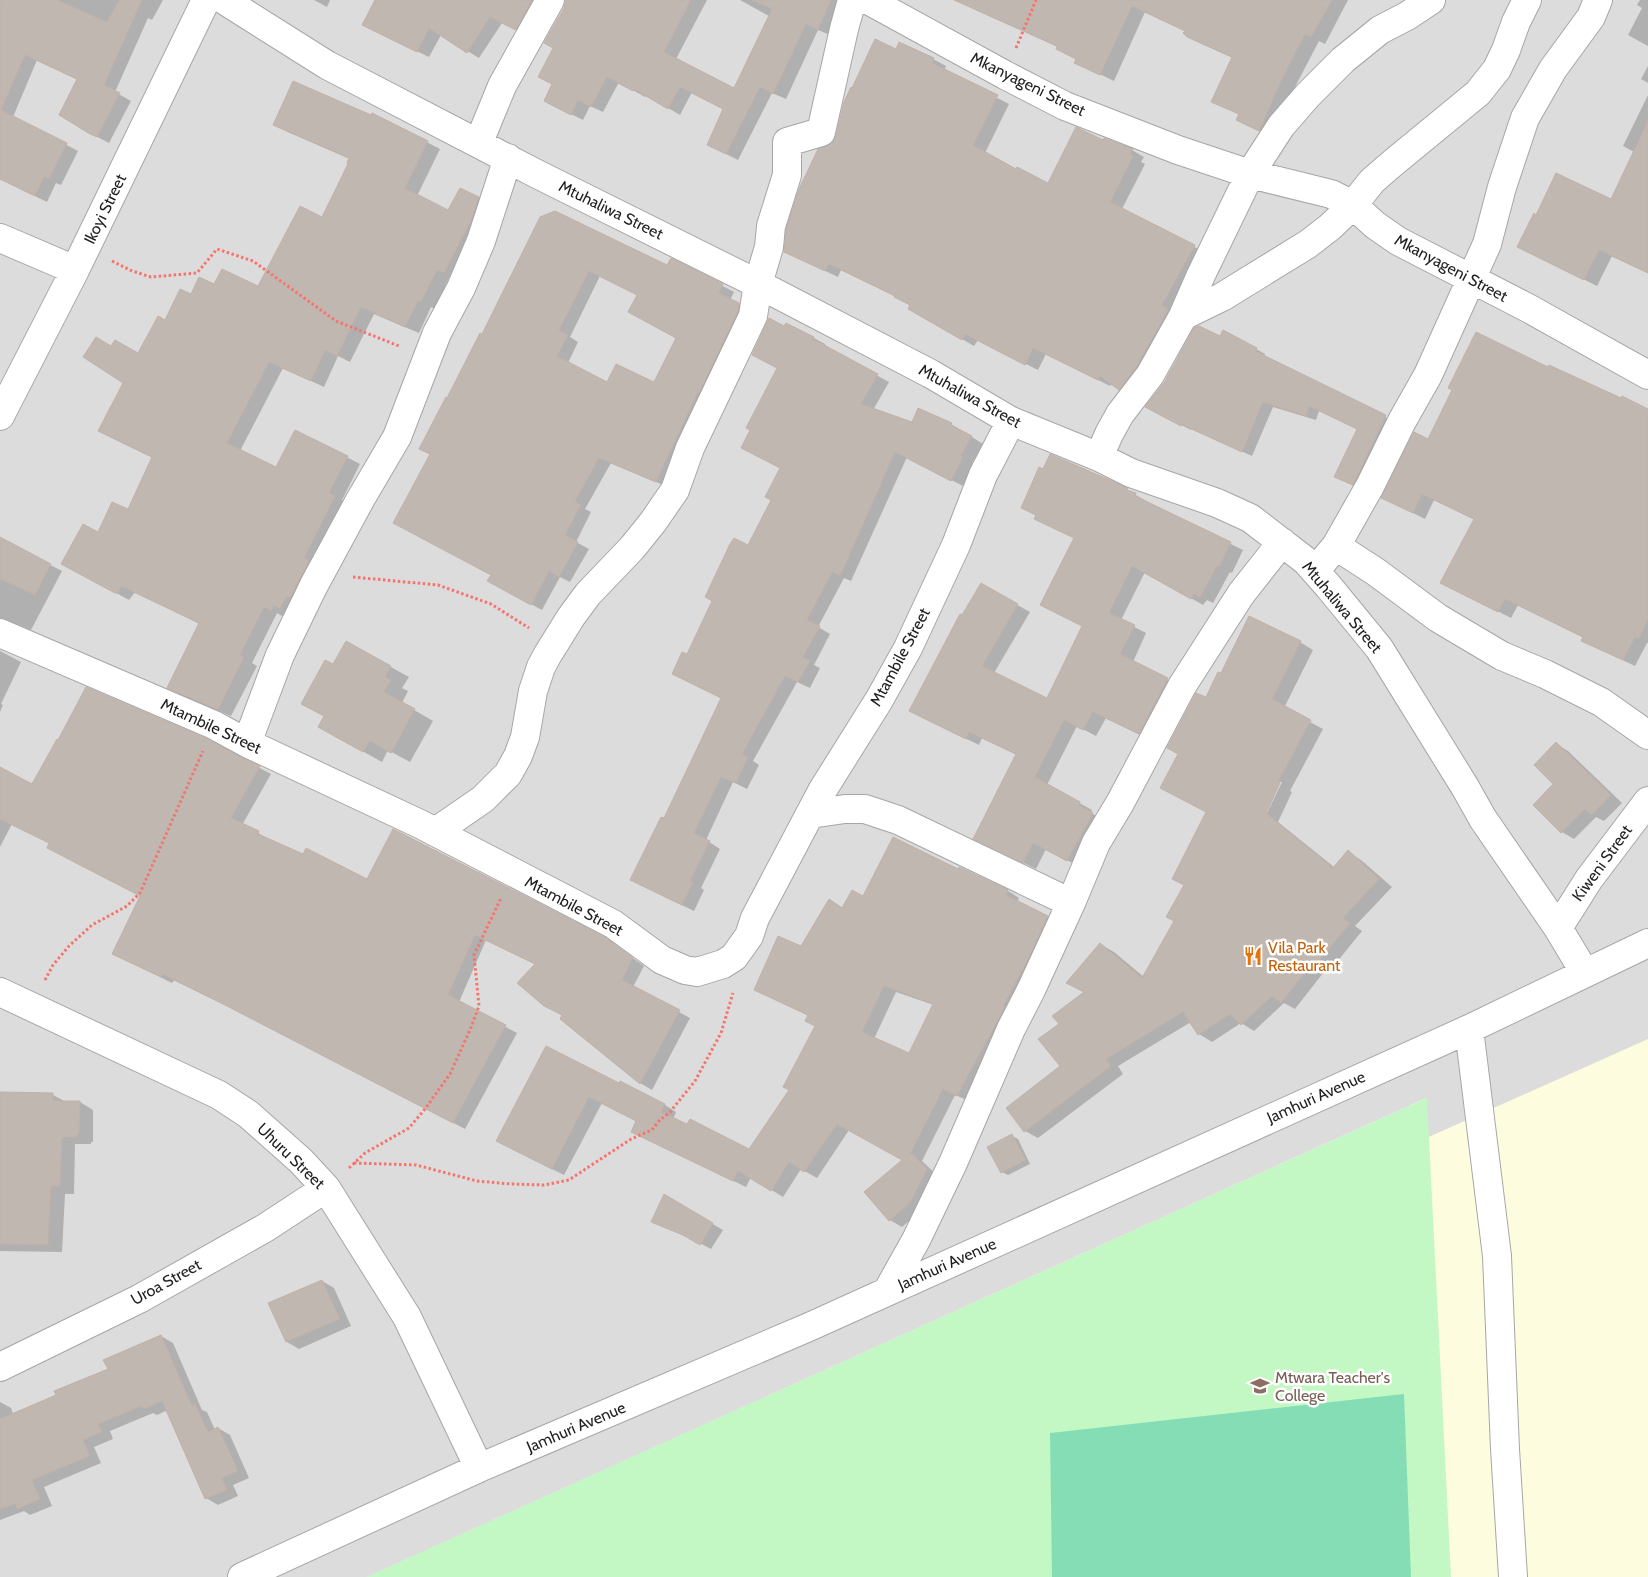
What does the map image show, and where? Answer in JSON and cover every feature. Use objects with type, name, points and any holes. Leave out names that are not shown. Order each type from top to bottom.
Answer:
[{"type":"street","name":"Ikoyi Street","points":[[0,416],[81,259],[206,0]]},
{"type":"street","name":"Mtuhaliwa Street","points":[[224,0],[327,65],[758,284],[930,374],[1011,421],[1099,457],[1131,474],[1217,503],[1250,518],[1282,542],[1315,571],[1379,648],[1483,819],[1558,928],[1585,973]]},
{"type":"street","points":[[479,142],[502,86],[550,0]]},
{"type":"street","points":[[435,832],[483,799],[508,774],[518,756],[525,737],[533,692],[541,666],[571,617],[588,594],[632,548],[675,490],[690,448],[753,316],[758,284],[769,247],[771,226],[786,175],[787,142],[821,132],[852,0]]},
{"type":"street","name":"Mkanyageni Street","points":[[868,0],[1065,106],[1178,150],[1250,174],[1331,194],[1353,205],[1375,225],[1398,241],[1528,308],[1648,375]]},
{"type":"street","points":[[1099,457],[1120,414],[1150,375],[1183,316],[1201,274],[1250,174],[1281,126],[1308,94],[1343,60],[1380,30],[1407,16],[1431,0]]},
{"type":"street","points":[[1183,316],[1222,297],[1308,244],[1330,227],[1353,205],[1372,181],[1478,93],[1490,80],[1506,50],[1516,22],[1527,0]]},
{"type":"street","points":[[1315,571],[1336,546],[1370,486],[1402,421],[1428,375],[1487,244],[1502,187],[1524,118],[1553,69],[1591,17],[1598,0]]},
{"type":"street","points":[[247,743],[280,655],[314,585],[397,437],[437,333],[461,288],[481,241],[508,158]]},
{"type":"street","points":[[0,238],[81,259]]},
{"type":"street","name":"Mtambile Street","points":[[0,633],[214,725],[247,743],[435,832],[614,924],[662,960],[685,970],[697,972],[723,964],[734,957],[749,936],[755,918],[810,814],[908,648],[956,545],[983,475],[1011,421]]},
{"type":"street","points":[[888,1290],[916,1240],[953,1163],[1011,1029],[1071,903],[1096,843],[1182,686],[1241,594],[1282,542]]},
{"type":"street","points":[[1336,546],[1376,572],[1438,618],[1502,656],[1545,674],[1601,702],[1648,735]]},
{"type":"street","name":"Kiweni Street","points":[[1558,928],[1589,879],[1648,801]]},
{"type":"street","points":[[810,814],[865,808],[898,820],[1071,903]]},
{"type":"street","name":"Jamhuri Avenue","points":[[242,1577],[479,1468],[707,1372],[1469,1029],[1648,943]]},
{"type":"street","name":"Uhuru Street","points":[[0,992],[219,1095],[248,1114],[295,1156],[326,1188],[407,1317],[479,1468]]},
{"type":"street","points":[[1469,1029],[1497,1256],[1504,1439],[1512,1577]]},
{"type":"street","name":"Uroa Street","points":[[0,1367],[139,1299],[265,1228],[326,1188]]},
{"type":"path","points":[[1005,75],[1036,0]]},
{"type":"path","points":[[81,259],[132,270],[151,277],[197,273],[217,248],[254,261],[336,321],[393,345],[429,354]]},
{"type":"path","points":[[314,585],[350,576],[438,585],[491,604],[555,643]]},
{"type":"path","points":[[29,1006],[53,965],[69,946],[92,925],[127,906],[140,893],[214,725]]},
{"type":"path","points":[[326,1188],[365,1153],[409,1128],[426,1109],[450,1074],[470,1030],[478,1006],[474,955],[513,873]]},
{"type":"path","points":[[354,1163],[416,1166],[477,1181],[511,1184],[544,1185],[569,1180],[632,1139],[652,1130],[670,1112],[695,1081],[721,1033],[734,989]]},
{"type":"shaded area","points":[[0,0],[1648,0],[1648,1577],[1451,1577],[1426,1098],[367,1577],[0,1577]]},
{"type":"shaded area","name":"Mtwara Teacher's College","points":[[1648,1039],[1648,1577],[444,1577],[1301,1194]]},
{"type":"green space","name":"Mtwara Teacher's College","points":[[1427,1098],[1451,1577],[367,1577]]},
{"type":"green space","points":[[1404,1394],[1411,1577],[1052,1577],[1050,1433]]},
{"type":"building","points":[[0,0],[57,0],[107,22],[119,0],[142,0],[104,85],[120,93],[97,137],[59,115],[77,79],[25,55],[1,110],[67,143],[49,179],[44,177],[35,196],[0,179]]},
{"type":"building","points":[[375,0],[532,0],[516,30],[490,17],[467,53],[429,28],[417,52],[362,25]]},
{"type":"building","points":[[566,0],[691,0],[664,52],[734,88],[772,9],[752,0],[831,0],[818,30],[806,24],[773,94],[760,87],[726,154],[707,145],[723,109],[680,87],[668,109],[634,89],[633,91],[607,77],[591,107],[578,100],[571,115],[544,101],[552,84],[538,77],[553,48],[544,43],[564,8]]},
{"type":"building","points":[[954,0],[1332,0],[1311,37],[1305,34],[1259,131],[1236,120],[1239,114],[1211,102],[1232,57],[1187,37],[1183,33],[1185,31],[1132,6],[1100,75],[1074,63],[1076,59],[1056,49],[1057,46]]},
{"type":"building","points":[[875,39],[896,49],[899,42],[934,58],[932,63],[998,95],[973,145],[1016,169],[1017,167],[1048,183],[1076,127],[1103,140],[1104,138],[1133,149],[1130,154],[1133,156],[1110,202],[1195,245],[1162,305],[1168,310],[1137,366],[1119,390],[1100,376],[1098,380],[1033,348],[1025,365],[965,334],[962,340],[908,309],[910,305],[895,296],[829,264],[825,271],[784,252],[786,229],[799,189],[818,149],[832,143],[836,136],[844,102]]},
{"type":"building","points":[[293,81],[371,115],[372,113],[428,141],[405,188],[448,210],[460,188],[479,197],[470,224],[444,273],[437,270],[421,302],[418,301],[405,327],[361,307],[337,356],[325,350],[311,381],[269,362],[227,443],[276,467],[295,430],[348,456],[329,493],[335,496],[304,558],[309,561],[290,598],[287,596],[280,609],[274,605],[271,611],[264,607],[240,655],[244,657],[218,710],[167,688],[199,623],[121,586],[118,593],[115,593],[61,564],[83,524],[98,532],[112,502],[128,509],[152,457],[98,431],[123,383],[83,357],[96,337],[111,346],[115,340],[138,353],[158,316],[165,320],[180,289],[191,294],[199,277],[214,284],[222,269],[258,286],[300,206],[322,217],[348,164],[349,158],[273,125]]},
{"type":"building","points":[[1648,121],[1648,273],[1599,250],[1584,280],[1517,247],[1534,213],[1536,215],[1556,173],[1611,199]]},
{"type":"building","points":[[555,211],[667,265],[671,258],[723,284],[719,293],[739,303],[738,311],[656,482],[599,458],[575,501],[581,505],[565,535],[578,542],[559,577],[549,571],[531,605],[487,581],[491,575],[393,523],[430,454],[419,449],[480,333],[482,334],[540,217]],"holes":[[[589,271],[637,295],[628,312],[676,338],[654,382],[616,364],[607,382],[557,356],[568,335],[559,330]]]},
{"type":"building","points":[[769,318],[784,326],[786,323],[814,337],[813,339],[878,374],[861,404],[912,422],[918,408],[952,423],[951,425],[972,436],[961,456],[963,457],[951,481],[895,452],[840,576],[832,572],[807,620],[820,626],[803,657],[810,661],[798,682],[785,676],[742,754],[748,757],[736,783],[721,777],[694,833],[710,841],[690,881],[693,882],[682,905],[630,880],[661,817],[664,818],[721,698],[672,674],[682,652],[687,654],[712,601],[705,597],[730,544],[734,538],[748,545],[771,500],[765,497],[780,468],[741,448],[750,430],[746,428],[777,368],[752,355]]},
{"type":"building","points":[[1199,326],[1220,336],[1223,330],[1257,348],[1255,351],[1386,415],[1353,485],[1334,477],[1357,429],[1309,406],[1306,416],[1263,402],[1242,452],[1181,424],[1181,426],[1145,407],[1164,383],[1194,328]]},
{"type":"building","points":[[1476,332],[1548,367],[1549,365],[1648,409],[1648,619],[1639,639],[1635,637],[1623,660],[1581,641],[1583,637],[1505,599],[1498,612],[1440,583],[1474,519],[1422,494],[1413,513],[1381,498],[1414,432],[1428,439],[1452,390],[1448,388]]},
{"type":"building","points":[[1050,454],[1128,488],[1127,490],[1136,493],[1135,496],[1231,542],[1219,567],[1217,566],[1200,597],[1194,594],[1191,599],[1132,566],[1109,613],[1135,625],[1120,654],[1168,678],[1139,734],[1093,712],[1083,730],[1064,720],[1035,777],[1080,802],[1079,805],[1093,813],[1067,861],[1033,843],[1023,863],[973,839],[1016,754],[969,732],[966,739],[909,711],[960,614],[962,615],[981,583],[1018,604],[982,666],[1047,698],[1082,626],[1040,605],[1074,538],[1034,519],[1036,515],[1021,508],[1039,467],[1043,469]]},
{"type":"building","points":[[0,537],[51,564],[35,595],[0,579]]},
{"type":"building","points":[[1249,616],[1301,641],[1272,699],[1311,720],[1278,782],[1280,783],[1266,813],[1333,868],[1348,850],[1379,879],[1343,918],[1350,923],[1319,961],[1314,961],[1281,1003],[1272,996],[1241,1025],[1230,1014],[1198,1035],[1183,1012],[1106,1059],[1111,1066],[1024,1132],[1006,1108],[1060,1066],[1038,1039],[1059,1024],[1052,1016],[1084,992],[1066,983],[1100,943],[1142,978],[1174,921],[1166,917],[1184,885],[1172,879],[1206,812],[1160,788],[1178,754],[1167,748],[1196,693],[1206,697],[1218,672],[1221,673]]},
{"type":"building","points":[[346,641],[391,666],[385,677],[391,680],[384,692],[415,709],[391,753],[370,741],[363,752],[318,727],[324,716],[301,704],[325,660],[333,664]]},
{"type":"building","points":[[86,687],[207,739],[260,766],[231,818],[259,831],[258,834],[303,854],[306,848],[367,879],[393,829],[605,937],[633,958],[622,980],[680,1010],[640,1084],[560,1019],[562,1015],[544,1006],[517,983],[535,964],[475,935],[448,995],[506,1025],[453,1123],[225,1005],[162,974],[161,977],[112,954],[140,896],[47,848],[49,843],[0,819],[0,767],[32,784]]},
{"type":"building","points":[[1556,742],[1611,795],[1591,815],[1585,809],[1561,833],[1533,805],[1553,784],[1534,765]]},
{"type":"building","points":[[893,837],[958,869],[959,867],[1008,890],[1006,895],[1048,916],[1003,1006],[1005,1007],[957,1096],[943,1089],[910,1154],[927,1169],[910,1203],[889,1221],[864,1192],[902,1160],[837,1124],[804,1172],[789,1162],[771,1191],[738,1171],[733,1181],[631,1132],[636,1121],[589,1097],[552,1169],[496,1141],[546,1046],[665,1104],[661,1112],[687,1124],[690,1119],[749,1149],[789,1090],[783,1087],[815,1026],[805,1021],[808,1015],[754,990],[778,936],[801,946],[829,899],[842,908],[852,890],[863,896]],"holes":[[[884,986],[933,1004],[909,1053],[862,1032]]]},
{"type":"building","points":[[0,1092],[53,1093],[53,1101],[80,1101],[79,1135],[77,1134],[77,1137],[62,1137],[60,1186],[51,1186],[48,1245],[0,1244]]},
{"type":"building","points":[[1012,1134],[1026,1160],[1001,1173],[987,1147]]},
{"type":"building","points":[[664,1194],[713,1223],[700,1245],[683,1235],[651,1222]]},
{"type":"building","points":[[322,1280],[340,1319],[286,1342],[268,1303]]},
{"type":"building","points":[[161,1335],[192,1406],[195,1404],[208,1432],[218,1427],[238,1471],[222,1478],[227,1490],[205,1499],[162,1401],[144,1409],[142,1406],[98,1424],[102,1432],[83,1440],[90,1456],[32,1480],[40,1499],[17,1509],[15,1504],[0,1509],[0,1419],[56,1395],[54,1391],[108,1369],[103,1360]]},
{"type":"place","name":"Vila Park Restaurant","points":[[1253,956]]},
{"type":"place","name":"Mtwara Teacher's College","points":[[1260,1386]]}]
